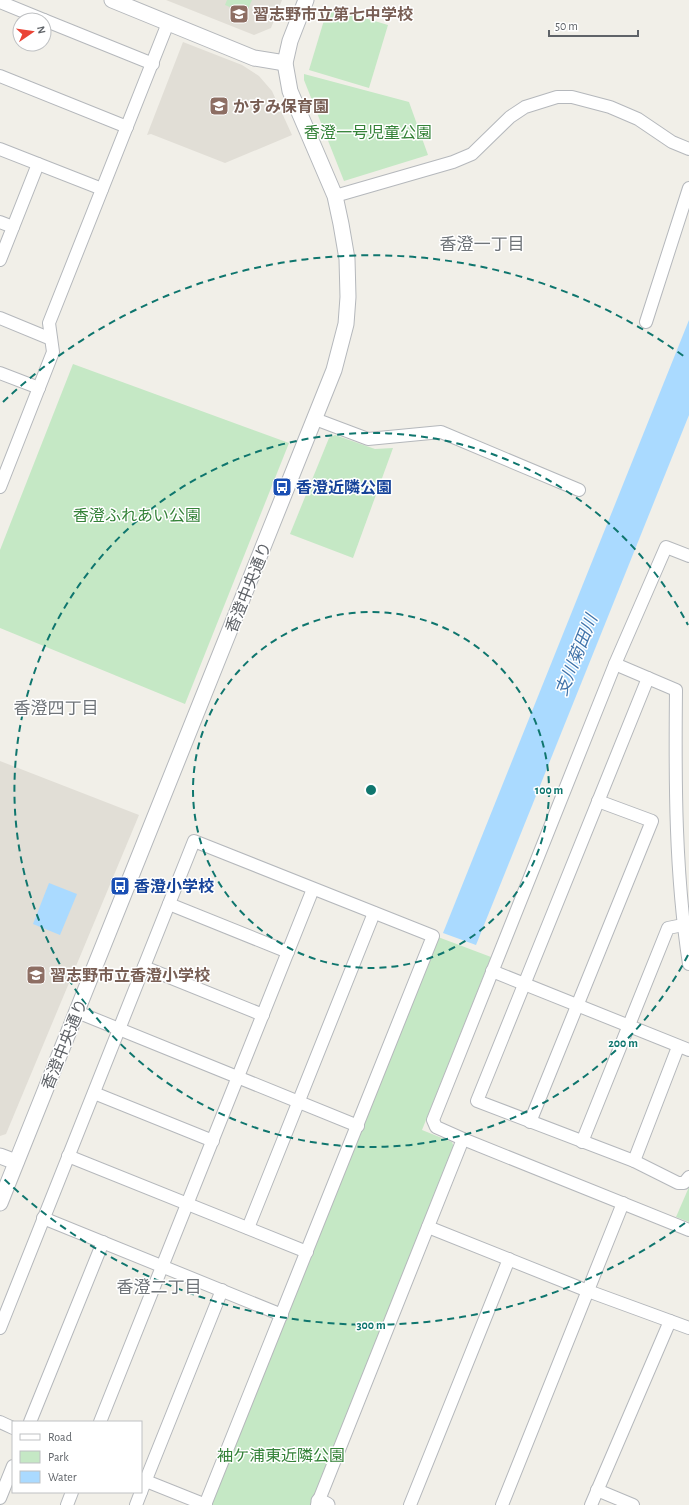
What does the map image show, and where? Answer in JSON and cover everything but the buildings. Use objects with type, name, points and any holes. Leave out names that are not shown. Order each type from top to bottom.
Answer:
[{"type":"street","points":[[112,0],[254,58],[285,63]]},
{"type":"street","name":"香澄中央通り","points":[[0,1203],[315,419],[334,370],[346,324],[347,259],[335,196],[290,91],[285,63],[290,41],[306,0]]},
{"type":"street","points":[[0,2],[24,12]]},
{"type":"street","points":[[52,23],[153,64]]},
{"type":"street","points":[[0,487],[53,352],[49,324],[168,23]]},
{"type":"street","points":[[0,76],[127,126]]},
{"type":"street","points":[[335,196],[453,162],[472,154],[510,117],[525,107],[558,97],[572,97],[610,106],[641,120],[672,142],[689,149]]},
{"type":"street","points":[[0,149],[102,189]]},
{"type":"street","points":[[0,260],[38,164]]},
{"type":"street","points":[[646,322],[689,188]]},
{"type":"street","points":[[0,222],[13,227]]},
{"type":"street","points":[[0,318],[51,339]]},
{"type":"street","points":[[0,373],[40,388]]},
{"type":"street","points":[[315,419],[368,439],[441,432],[579,490]]},
{"type":"street","points":[[689,556],[666,547],[616,664],[433,1120],[436,1127],[463,1139],[689,1230]]},
{"type":"street","points":[[616,664],[676,690],[676,828],[683,924],[689,964]]},
{"type":"street","points":[[648,678],[477,1101],[634,1161],[678,1183],[684,1182],[689,1177]]},
{"type":"street","points":[[530,1122],[652,821],[598,801]]},
{"type":"street","points":[[0,1328],[194,841],[433,936],[206,1505],[142,1486],[222,1290]]},
{"type":"street","points":[[100,1421],[313,889]]},
{"type":"street","points":[[169,904],[288,952]]},
{"type":"street","points":[[248,1228],[374,913]]},
{"type":"street","points":[[582,1142],[668,928],[683,924]]},
{"type":"street","points":[[144,967],[263,1015]]},
{"type":"street","points":[[492,971],[684,1048],[634,1161]]},
{"type":"street","points":[[77,1012],[358,1126]]},
{"type":"street","points":[[94,1093],[213,1140]]},
{"type":"street","points":[[321,1504],[463,1139]]},
{"type":"street","points":[[0,1156],[16,1162]]},
{"type":"street","points":[[68,1156],[307,1252]]},
{"type":"street","points":[[502,1505],[623,1203]]},
{"type":"street","points":[[43,1218],[282,1315]]},
{"type":"street","points":[[428,1226],[588,1291],[689,1328]]},
{"type":"street","points":[[30,1421],[103,1242]]},
{"type":"street","points":[[410,1505],[509,1258]]},
{"type":"street","points":[[592,1505],[597,1490],[670,1321]]},
{"type":"street","points":[[0,1422],[12,1428]]},
{"type":"street","points":[[0,1498],[12,1468]]},
{"type":"street","points":[[597,1490],[633,1505]]},
{"type":"street","points":[[67,1505],[72,1493]]},
{"type":"street","points":[[136,1505],[140,1493]]},
{"type":"shaded area","name":"習志野市立第七中学校","points":[[166,0],[282,0],[271,28],[254,35]]},
{"type":"shaded area","name":"かすみ保育園","points":[[183,42],[242,65],[259,76],[272,91],[292,135],[225,163],[151,134],[147,135]]},
{"type":"shaded area","name":"習志野市立香澄小学校","points":[[0,761],[139,815],[6,1134],[0,1136]]},
{"type":"green space","points":[[227,0],[252,0],[246,14],[225,5]]},
{"type":"green space","points":[[328,7],[388,25],[369,88],[309,70]]},
{"type":"green space","name":"香澄一号児童公園","points":[[304,74],[409,102],[428,155],[344,181],[304,80]]},
{"type":"green space","name":"香澄ふれあい公園","points":[[73,364],[289,443],[185,704],[0,628],[0,550]]},
{"type":"green space","points":[[335,435],[375,449],[393,448],[353,558],[290,534],[329,438]]},
{"type":"green space","name":"袖ケ浦東近隣公園","points":[[438,937],[491,957],[422,1130],[452,1142],[454,1147],[311,1505],[211,1505]]},
{"type":"green space","points":[[689,1187],[689,1222],[676,1217]]},
{"type":"water","name":"支川菊田川","points":[[689,320],[689,415],[476,945],[443,933]]},
{"type":"water","points":[[49,883],[77,894],[60,935],[33,924]]},
{"type":"place","name":"習志野市立第七中学校","points":[[239,14]]},
{"type":"place","name":"かすみ保育園","points":[[219,106]]},
{"type":"place","name":"香澄近隣公園","points":[[282,487]]},
{"type":"place","name":"香澄小学校","points":[[120,886]]},
{"type":"place","name":"習志野市立香澄小学校","points":[[36,975]]},
{"type":"district","name":"香澄一丁目","points":[[482,244]]},
{"type":"district","name":"香澄四丁目","points":[[56,708]]},
{"type":"district","name":"香澄二丁目","points":[[159,1287]]}]
